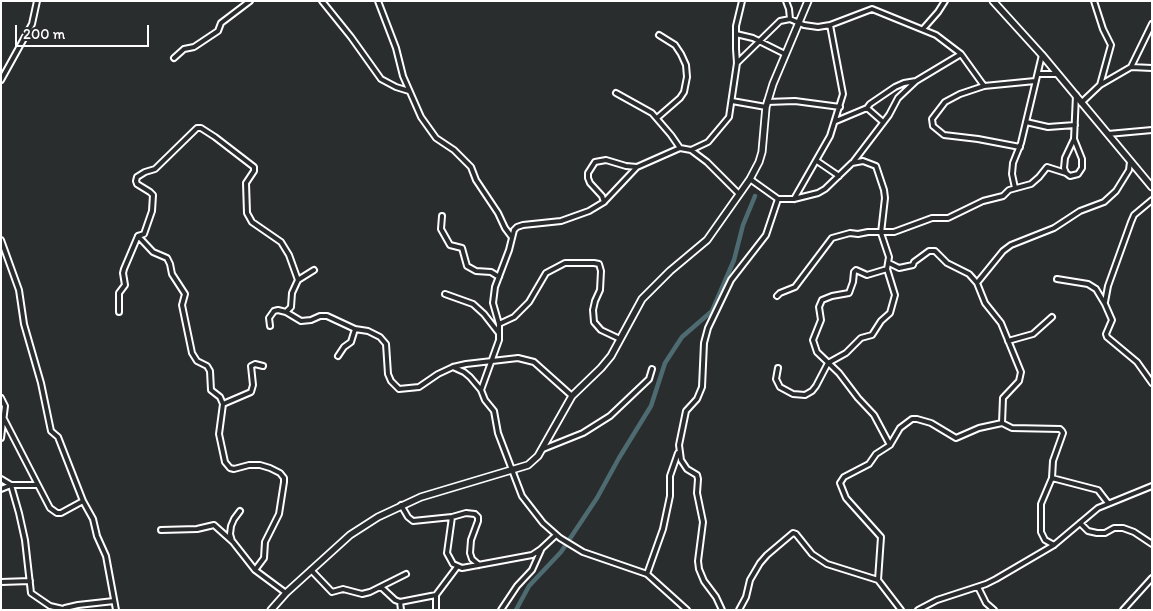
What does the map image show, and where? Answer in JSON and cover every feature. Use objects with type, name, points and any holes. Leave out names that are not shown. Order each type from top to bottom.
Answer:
[{"type":"street","points":[[1,80],[32,24],[37,1]]},
{"type":"street","points":[[174,58],[184,49],[194,47],[218,31],[221,23],[250,1]]},
{"type":"street","points":[[322,1],[352,36],[380,78],[396,87],[409,91]]},
{"type":"street","points":[[378,1],[396,48],[403,76],[421,117],[436,138],[454,150],[471,167],[476,180],[511,236]]},
{"type":"street","points":[[691,150],[708,142],[729,116],[737,63],[736,34],[742,1]]},
{"type":"street","points":[[786,1],[789,6],[790,19]]},
{"type":"street","points":[[271,610],[286,593],[350,535],[378,517],[401,505],[533,462],[543,449],[572,396],[606,363],[642,299],[670,271],[707,240],[750,179],[762,152],[767,105],[785,54],[808,1]]},
{"type":"street","points":[[923,29],[945,1]]},
{"type":"street","points":[[993,1],[1042,55],[1152,186]]},
{"type":"street","points":[[1094,1],[1103,29],[1111,45],[1100,85]]},
{"type":"street","points":[[737,63],[778,23],[790,19],[810,27],[830,25],[872,9],[936,35],[961,54],[984,86]]},
{"type":"street","points":[[1131,67],[1152,24]]},
{"type":"street","points":[[794,199],[830,136],[840,107],[843,89],[830,25]]},
{"type":"street","points":[[736,34],[760,41],[785,54]]},
{"type":"street","points":[[658,118],[680,98],[684,92],[687,77],[686,65],[675,45],[659,35]]},
{"type":"street","points":[[750,179],[778,199],[794,199],[818,193],[825,189],[852,163],[889,115],[900,96],[916,82],[961,54]]},
{"type":"street","points":[[1015,188],[1012,168],[1020,147],[1042,55]]},
{"type":"street","points":[[1081,103],[1100,85],[1131,67],[1152,68]]},
{"type":"street","points":[[1038,74],[1057,74]]},
{"type":"street","points":[[1020,147],[978,139],[948,136],[940,133],[933,126],[933,116],[945,102],[984,86],[1035,81]]},
{"type":"street","points":[[836,121],[867,108],[895,87],[904,83],[916,82]]},
{"type":"street","points":[[616,93],[648,110],[658,118],[680,148]]},
{"type":"street","points":[[1066,173],[1064,163],[1074,139],[1076,95]]},
{"type":"street","points":[[732,101],[767,105],[795,101],[840,107]]},
{"type":"street","points":[[867,108],[883,122]]},
{"type":"street","points":[[1026,122],[1048,128],[1075,125]]},
{"type":"street","points":[[119,312],[119,293],[125,285],[123,273],[138,236],[144,234],[152,211],[153,198],[150,192],[137,184],[137,177],[155,169],[195,130],[201,128],[254,167],[254,171],[246,183],[247,213],[252,222],[281,242],[289,255],[298,280]]},
{"type":"street","points":[[1108,134],[1152,130]]},
{"type":"street","points":[[777,296],[794,287],[832,238],[850,233],[899,231],[932,218],[948,218],[987,200],[1003,196],[1009,190],[1031,184],[1047,167],[1070,176],[1078,174],[1082,168],[1082,159],[1074,139]]},
{"type":"street","points":[[481,390],[499,340],[499,324],[493,303],[494,295],[511,236],[517,227],[561,221],[578,216],[604,202],[637,167],[680,148],[691,150],[716,169],[739,194]]},
{"type":"street","points":[[604,202],[602,196],[588,178],[588,173],[595,162],[606,160],[637,167]]},
{"type":"street","points":[[778,368],[776,379],[780,387],[799,395],[812,391],[828,363],[846,353],[861,338],[872,335],[878,324],[890,313],[895,295],[887,269],[889,257],[880,233],[885,198],[876,166],[863,160],[852,163]]},
{"type":"street","points":[[817,161],[839,176]]},
{"type":"street","points":[[977,283],[1003,251],[1011,245],[1054,228],[1080,211],[1104,202],[1116,191],[1128,170],[1130,162]]},
{"type":"street","points":[[646,574],[663,529],[670,496],[670,476],[678,451],[686,412],[702,387],[704,344],[708,328],[731,280],[766,235],[778,199]]},
{"type":"street","points":[[1105,304],[1108,286],[1134,215],[1152,200]]},
{"type":"street","points":[[442,216],[440,229],[450,245],[462,248],[467,266],[476,271],[491,272],[499,278]]},
{"type":"street","points":[[138,236],[153,252],[164,256],[169,261],[172,274],[185,294],[182,309],[192,354],[197,361],[207,366],[210,371],[212,390],[220,396],[223,404],[219,434],[225,462],[234,469],[249,465],[260,465],[270,468],[280,474],[284,482],[279,514],[265,542],[265,556],[255,570]]},
{"type":"street","points":[[1,240],[20,290],[24,324],[41,383],[51,431],[58,437],[83,501],[93,519],[97,536],[106,556],[116,610]]},
{"type":"street","points":[[889,263],[902,268],[914,265],[914,262],[929,251],[935,251],[947,263],[969,274],[977,283],[985,303],[998,318],[1020,372],[1020,381],[1003,398],[1002,423]]},
{"type":"street","points":[[499,324],[514,317],[529,302],[546,273],[565,263],[594,262],[599,264],[601,271],[600,290],[595,300],[594,322],[601,330],[620,340]]},
{"type":"street","points":[[887,269],[867,274],[856,270],[849,293],[826,298],[820,303],[821,320],[813,340],[817,352],[874,415],[890,445]]},
{"type":"street","points":[[286,312],[291,307],[292,293],[298,280],[314,270]]},
{"type":"street","points":[[1057,279],[1092,286],[1105,304],[1112,320],[1107,331],[1107,337],[1137,362],[1152,384]]},
{"type":"street","points":[[445,294],[473,304],[484,314],[499,333]]},
{"type":"street","points":[[270,326],[269,318],[274,311],[278,310],[286,312],[301,321],[327,316],[355,329],[368,331],[384,341],[387,350],[388,374],[399,390],[419,387],[438,374],[453,367],[510,358],[529,360],[542,368],[572,396]]},
{"type":"street","points":[[1008,341],[1033,334],[1052,317]]},
{"type":"street","points":[[338,356],[344,347],[351,342],[355,329]]},
{"type":"street","points":[[223,404],[251,392],[254,382],[251,366],[255,364],[262,366]]},
{"type":"street","points":[[453,367],[470,377],[481,390],[485,400],[494,412],[498,432],[512,470],[522,496],[532,511],[558,536],[574,547],[589,555],[646,574],[687,610]]},
{"type":"street","points":[[543,449],[583,433],[610,416],[649,379],[652,369]]},
{"type":"street","points":[[1,398],[4,419],[1,438]]},
{"type":"street","points":[[4,419],[50,508],[57,513],[61,513],[83,501]]},
{"type":"street","points":[[878,580],[881,538],[846,498],[840,483],[844,477],[869,464],[876,454],[890,445],[900,428],[912,419],[931,423],[956,438],[978,428],[1002,423],[1012,428],[1060,429],[1063,433],[1053,461],[1052,478],[1041,504],[1041,532],[1046,540],[1054,546]]},
{"type":"street","points":[[678,451],[684,465],[697,475],[697,493],[703,522],[698,561],[699,569],[704,581],[716,597],[722,610]]},
{"type":"street","points":[[1052,478],[1098,490],[1108,503]]},
{"type":"street","points":[[1,480],[10,485],[25,540],[31,593],[50,606],[65,609],[78,605],[114,601]]},
{"type":"street","points":[[1,489],[10,485],[38,485]]},
{"type":"street","points":[[918,610],[937,600],[996,580],[1054,546],[1098,508],[1152,486]]},
{"type":"street","points":[[401,505],[408,517],[413,521],[452,517],[466,513],[475,514],[478,517],[478,521],[471,540],[470,552],[472,559],[479,565]]},
{"type":"street","points":[[233,542],[230,534],[231,526],[240,511]]},
{"type":"street","points":[[452,517],[447,552],[453,564],[458,567],[468,568],[532,555],[558,536]]},
{"type":"street","points":[[1080,523],[1088,531],[1096,533],[1105,533],[1114,528],[1123,528],[1134,532],[1152,544]]},
{"type":"street","points":[[161,530],[195,530],[214,525],[233,542],[255,570],[286,593]]},
{"type":"street","points":[[740,610],[746,597],[750,580],[760,563],[793,533],[796,534],[812,554],[827,564],[878,580],[901,610]]},
{"type":"street","points":[[501,610],[517,586],[532,570],[541,549]]},
{"type":"street","points":[[436,610],[436,595],[458,567]]},
{"type":"street","points":[[311,570],[332,592],[343,589],[362,594],[406,574]]},
{"type":"street","points":[[1123,610],[1152,578]]},
{"type":"street","points":[[1,582],[30,580]]},
{"type":"street","points":[[381,587],[395,600],[400,602],[436,595]]},
{"type":"street","points":[[978,587],[986,603],[994,610]]},
{"type":"street","points":[[400,602],[401,610]]},
{"type":"waterway","points":[[516,610],[529,586],[561,552],[597,498],[651,406],[665,363],[682,337],[712,311],[734,260],[743,225],[755,196]]}]
